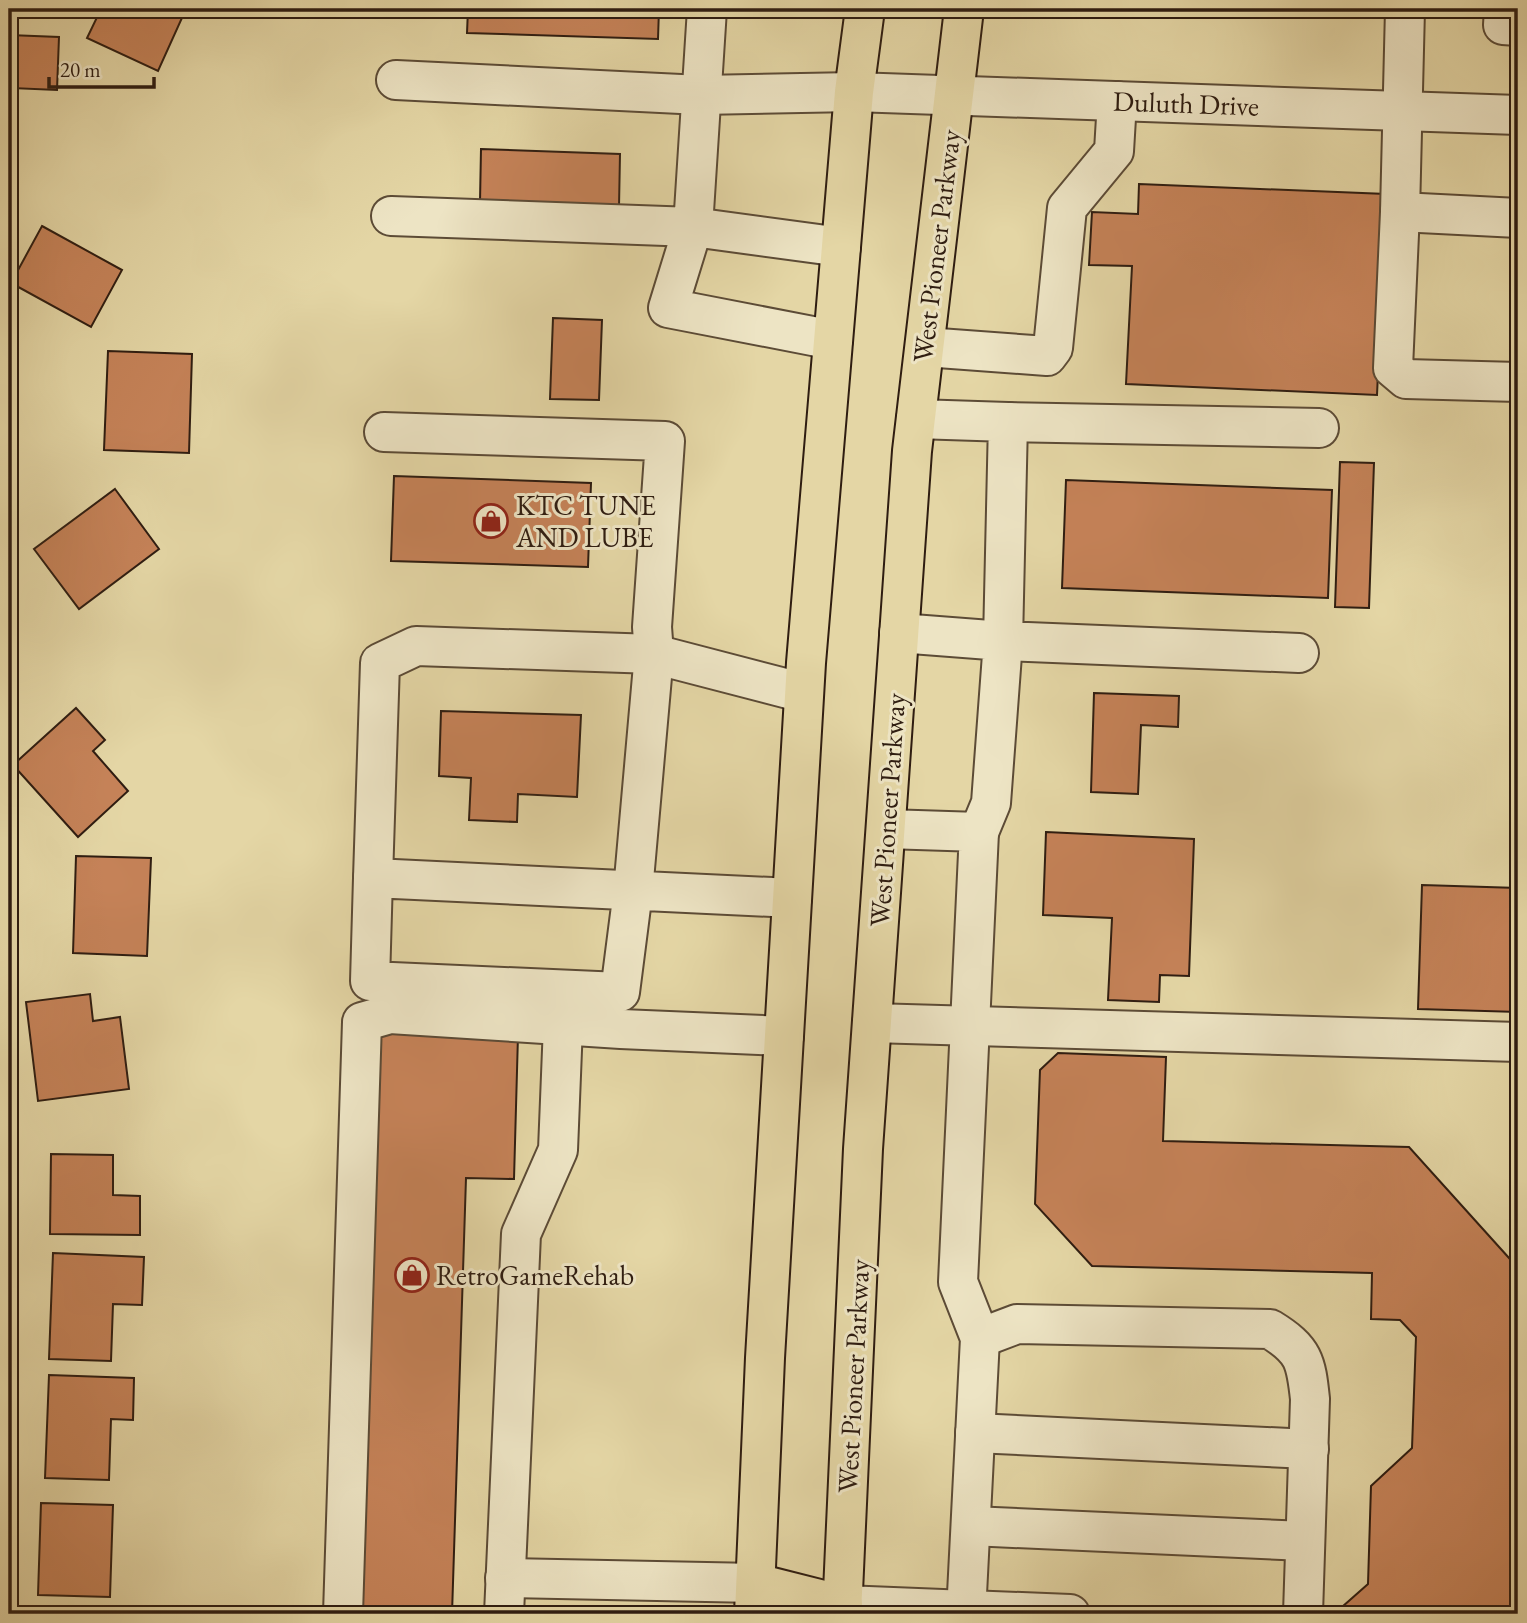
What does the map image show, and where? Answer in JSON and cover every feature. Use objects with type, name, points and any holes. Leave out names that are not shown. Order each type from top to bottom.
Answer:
[{"type":"main road","points":[[843,1610],[755,1598],[765,1358],[804,693],[854,92],[865,9]]},
{"type":"main road","name":"West Pioneer Parkway","points":[[843,1610],[863,1149],[899,633],[916,419],[964,9]]},
{"type":"street","points":[[707,9],[693,227],[668,308],[833,340]]},
{"type":"street","points":[[1405,9],[1393,368],[1406,379],[1518,382]]},
{"type":"street","points":[[1504,9],[1503,25],[1518,26]]},
{"type":"street","name":"Duluth Drive","points":[[396,80],[701,95],[854,92],[1518,115]]},
{"type":"street","points":[[925,347],[1047,356],[1053,348],[1067,208],[1114,151],[1117,101]]},
{"type":"street","points":[[1400,212],[1518,218]]},
{"type":"street","points":[[391,216],[693,227],[841,247]]},
{"type":"street","points":[[916,419],[1319,428]]},
{"type":"street","points":[[966,1611],[979,1338],[958,1282],[979,832],[991,803],[1003,641],[1008,422]]},
{"type":"street","points":[[384,432],[665,441],[652,627],[654,654],[633,891],[620,992],[370,981],[380,663],[416,646],[654,654],[804,693]]},
{"type":"street","points":[[899,633],[1003,641],[1299,653]]},
{"type":"street","points":[[886,829],[979,832]]},
{"type":"street","points":[[373,878],[792,898]]},
{"type":"street","points":[[342,1614],[362,1022],[390,1014],[784,1036]]},
{"type":"street","points":[[872,1023],[1518,1042]]},
{"type":"street","points":[[563,1025],[558,1150],[521,1234],[505,1596],[755,1598]]},
{"type":"street","points":[[979,1338],[1017,1325],[1270,1329],[1292,1343],[1306,1366],[1310,1399],[1303,1614]]},
{"type":"street","points":[[975,1433],[1309,1449]]},
{"type":"street","points":[[971,1526],[1305,1541]]},
{"type":"street","points":[[843,1610],[1070,1614]]},
{"type":"building","points":[[101,9],[186,9],[158,71],[87,38]]},
{"type":"building","points":[[468,9],[659,9],[658,39],[467,33]]},
{"type":"building","points":[[9,35],[59,37],[57,90],[12,88],[11,127],[9,127]]},
{"type":"building","points":[[481,149],[620,154],[619,207],[480,202]]},
{"type":"building","points":[[1139,184],[1386,194],[1377,395],[1126,384],[1132,266],[1089,265],[1092,212],[1138,214]]},
{"type":"building","points":[[42,226],[122,270],[91,327],[11,283]]},
{"type":"building","points":[[553,318],[602,320],[599,400],[550,399]]},
{"type":"building","points":[[108,351],[192,354],[189,453],[104,450]]},
{"type":"building","points":[[1340,462],[1374,463],[1369,608],[1335,607]]},
{"type":"building","points":[[394,476],[591,483],[588,567],[391,561]]},
{"type":"building","points":[[1066,480],[1332,490],[1328,598],[1062,588]]},
{"type":"building","points":[[115,489],[159,549],[79,609],[34,549]]},
{"type":"building","points":[[9,527],[15,527],[13,592],[9,592]]},
{"type":"building","points":[[1094,693],[1179,696],[1178,727],[1141,725],[1138,794],[1091,792]]},
{"type":"building","points":[[76,708],[105,740],[93,751],[128,791],[78,837],[13,765]]},
{"type":"building","points":[[441,711],[581,715],[577,797],[518,794],[517,822],[469,820],[471,778],[439,776]]},
{"type":"building","points":[[1046,832],[1194,839],[1189,976],[1160,975],[1159,1002],[1108,1000],[1112,918],[1043,915]]},
{"type":"building","points":[[76,856],[151,858],[147,956],[73,953]]},
{"type":"building","points":[[1422,885],[1518,888],[1518,1012],[1418,1009]]},
{"type":"building","points":[[90,994],[93,1021],[120,1017],[129,1089],[38,1101],[26,1002]]},
{"type":"building","points":[[380,1031],[518,1035],[514,1179],[466,1178],[452,1614],[361,1614]]},
{"type":"building","points":[[1058,1053],[1166,1057],[1163,1141],[1409,1147],[1518,1268],[1518,1614],[1342,1614],[1342,1607],[1368,1584],[1371,1486],[1412,1448],[1416,1337],[1400,1320],[1371,1319],[1372,1273],[1092,1266],[1035,1204],[1040,1070]]},
{"type":"building","points":[[51,1154],[113,1155],[113,1195],[140,1196],[140,1235],[50,1234]]},
{"type":"building","points":[[53,1253],[144,1257],[142,1305],[113,1304],[111,1361],[49,1359]]},
{"type":"building","points":[[49,1375],[134,1378],[133,1420],[111,1419],[109,1480],[45,1478]]},
{"type":"building","points":[[41,1503],[113,1505],[110,1597],[38,1595]]},
{"type":"place","name":"KTC TUNE AND LUBE","points":[[491,521]]},
{"type":"place","name":"RetroGameRehab","points":[[412,1275]]}]
